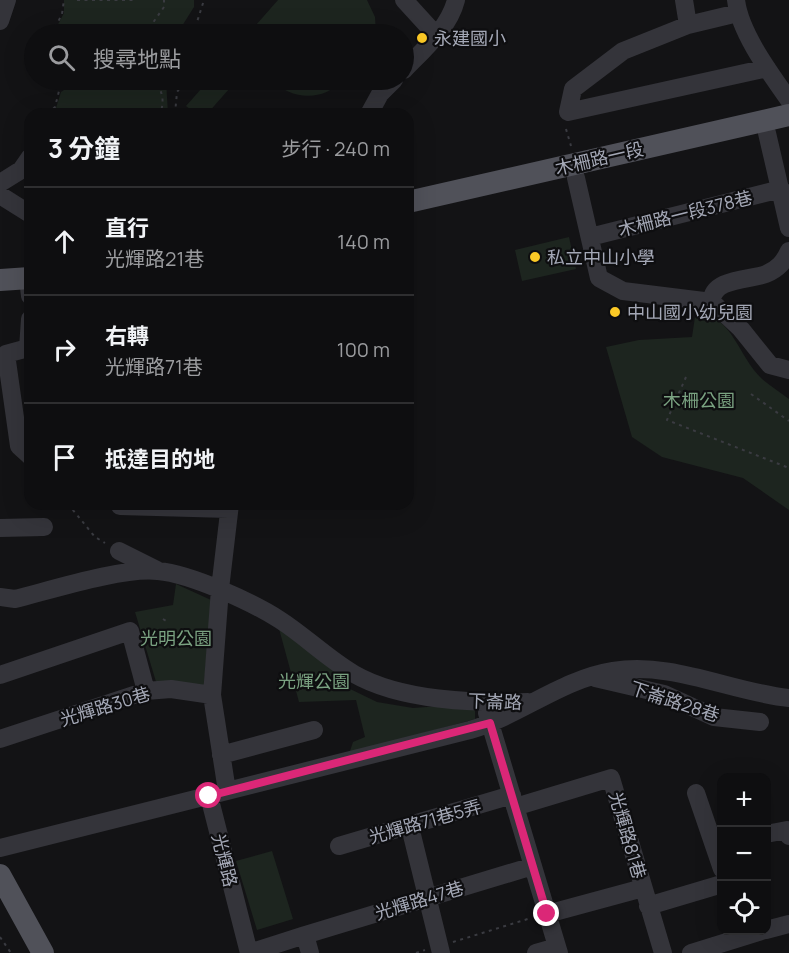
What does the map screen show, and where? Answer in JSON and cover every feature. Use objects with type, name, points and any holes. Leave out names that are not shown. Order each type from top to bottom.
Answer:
[{"type":"main road","name":"木柵路一段","points":[[414,201],[789,114]]},
{"type":"main road","name":"木柵路一段","points":[[414,215],[789,129]]},
{"type":"main road","points":[[0,265],[24,276]]},
{"type":"main road","points":[[0,280],[24,279]]},
{"type":"main road","points":[[0,875],[43,953]]},
{"type":"street","points":[[0,21],[7,0]]},
{"type":"street","points":[[404,0],[436,35]]},
{"type":"street","points":[[414,59],[436,35],[453,10],[456,0]]},
{"type":"street","points":[[684,0],[688,26]]},
{"type":"street","points":[[767,68],[568,112],[573,89],[623,51],[737,6],[767,68],[789,100]]},
{"type":"street","points":[[372,108],[384,90]]},
{"type":"street","points":[[767,133],[789,228]]},
{"type":"street","points":[[0,183],[24,166]]},
{"type":"street","points":[[576,177],[598,278],[623,291],[712,302],[741,329],[770,365],[789,370]]},
{"type":"street","name":"木柵路一段378巷","points":[[590,237],[781,189]]},
{"type":"street","points":[[0,195],[24,210]]},
{"type":"street","points":[[712,302],[711,297],[718,288],[766,274],[781,265],[789,251]]},
{"type":"street","points":[[24,349],[3,356],[19,446],[24,451]]},
{"type":"street","points":[[227,791],[212,695],[220,589],[230,510]]},
{"type":"street","points":[[0,528],[44,527]]},
{"type":"street","points":[[119,551],[158,571]]},
{"type":"street","points":[[0,597],[15,598],[117,575],[158,571]]},
{"type":"street","name":"下崙路","points":[[158,571],[220,589],[279,620],[355,674],[402,692],[484,703],[534,702],[590,676],[638,668],[671,672],[743,691],[789,698]]},
{"type":"street","points":[[0,675],[130,631],[146,691]]},
{"type":"street","name":"下崙路28巷","points":[[590,676],[664,693],[714,717],[760,722]]},
{"type":"street","name":"光輝路30巷","points":[[0,739],[146,691],[171,689],[212,695]]},
{"type":"street","points":[[0,848],[490,723],[534,702]]},
{"type":"street","points":[[484,703],[558,950],[536,953]]},
{"type":"street","points":[[221,755],[314,730]]},
{"type":"street","name":"光輝路81巷","points":[[513,801],[611,778],[663,953]]},
{"type":"street","points":[[696,793],[717,842]]},
{"type":"street","name":"光輝路","points":[[209,796],[248,953],[305,935]]},
{"type":"street","name":"光輝路71巷5弄","points":[[339,846],[513,801]]},
{"type":"street","points":[[410,827],[440,949]]},
{"type":"street","points":[[771,834],[788,833]]},
{"type":"street","name":"光輝路47巷","points":[[305,935],[533,866]]},
{"type":"street","points":[[648,906],[717,885]]},
{"type":"street","points":[[547,914],[643,888]]},
{"type":"street","points":[[771,929],[789,924]]},
{"type":"street","points":[[305,935],[310,953]]},
{"type":"street","points":[[691,953],[743,940]]},
{"type":"path","points":[[57,24],[62,14],[64,0]]},
{"type":"path","points":[[77,0],[134,0]]},
{"type":"path","points":[[152,24],[164,7],[164,0]]},
{"type":"path","points":[[198,24],[204,0]]},
{"type":"path","points":[[54,108],[58,90]]},
{"type":"path","points":[[160,90],[163,96],[161,108]]},
{"type":"path","points":[[176,108],[178,90]]},
{"type":"path","points":[[564,120],[571,147]]},
{"type":"path","points":[[686,376],[668,420],[789,468]]},
{"type":"path","points":[[751,394],[789,421]]},
{"type":"path","points":[[73,510],[95,537],[119,551]]},
{"type":"path","points":[[163,620],[168,621]]},
{"type":"path","points":[[416,953],[440,949],[547,914]]},
{"type":"path","points":[[0,937],[10,953]]},
{"type":"green space","points":[[64,0],[194,0],[194,7],[183,24],[58,24],[64,13]]},
{"type":"green space","points":[[278,0],[367,0],[375,17],[375,24],[257,24]]},
{"type":"green space","points":[[64,90],[167,90],[168,108],[56,108],[61,92]]},
{"type":"green space","points":[[200,90],[228,90],[212,108],[188,108],[186,106]]},
{"type":"green space","points":[[285,90],[329,90],[306,96]]},
{"type":"green space","points":[[569,237],[576,269],[522,281],[515,250]]},
{"type":"green space","name":"木柵公園","points":[[696,310],[719,321],[762,379],[789,399],[789,510],[743,478],[662,457],[632,437],[606,347],[639,340],[692,337]]},
{"type":"green space","name":"光明公園","points":[[176,584],[211,600],[204,686],[157,685],[135,612],[173,605]]},
{"type":"green space","name":"光輝公園","points":[[278,625],[331,668],[346,687],[377,702],[413,708],[469,704],[475,710],[475,719],[349,754],[353,742],[365,737],[356,700],[299,702]]},
{"type":"green space","points":[[272,851],[293,919],[257,930],[236,861]]},
{"type":"place","name":"永建國小","points":[[422,38]]},
{"type":"place","name":"私立中山小學","points":[[535,257]]},
{"type":"place","name":"中山國小幼兒園","points":[[615,312]]},
{"type":"route","points":[[209,796],[490,723],[547,914]]}]
